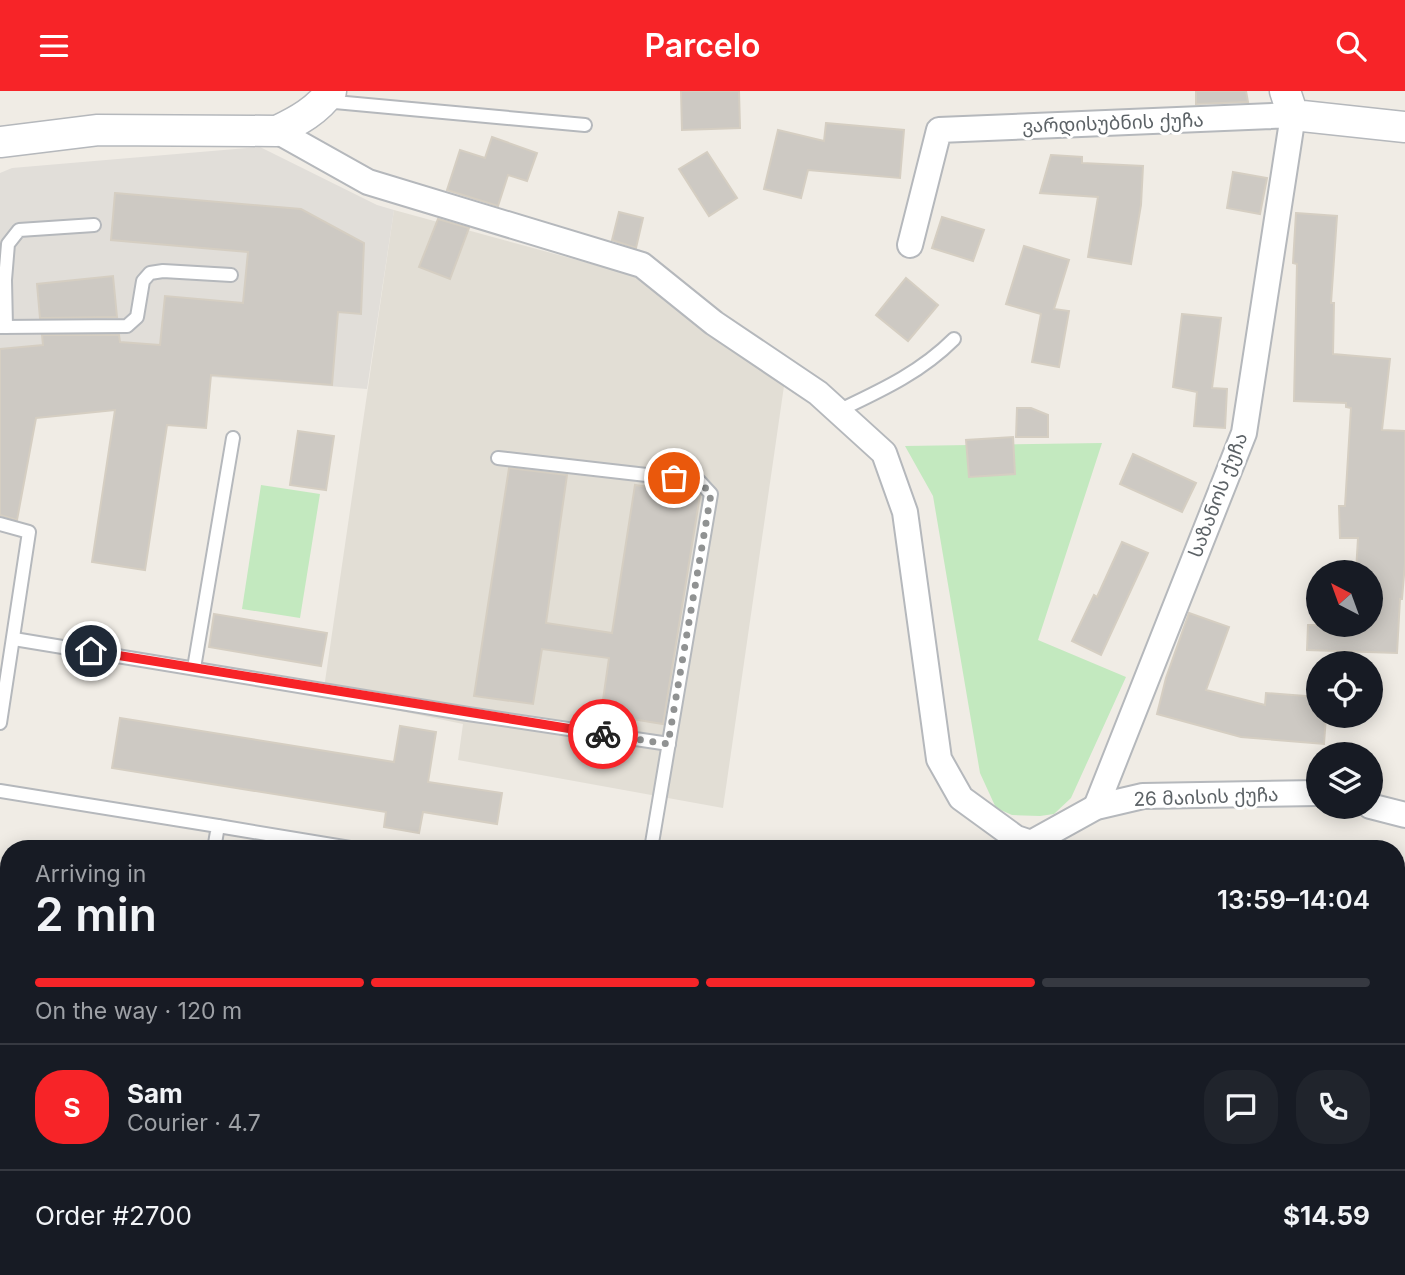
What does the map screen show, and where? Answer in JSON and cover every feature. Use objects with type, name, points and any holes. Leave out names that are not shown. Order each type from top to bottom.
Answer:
[{"type":"street","points":[[0,142],[98,130],[277,131],[300,120],[328,96]]},
{"type":"street","name":"ვარდისუბნის ქუჩა","points":[[910,245],[939,129],[1289,103],[1405,127]]},
{"type":"street","name":"საზანოს ქუჩა","points":[[1096,807],[1244,433],[1289,103]]},
{"type":"street","points":[[277,131],[368,182],[642,265],[714,323],[818,393],[884,453],[905,512],[939,759],[961,798],[1020,840]]},
{"type":"street","name":"26 მაისის ქუჩა","points":[[1096,807],[1143,796],[1306,793]]},
{"type":"street","points":[[1042,840],[1096,807]]},
{"type":"street","points":[[1383,809],[1405,815]]},
{"type":"lane","points":[[328,96],[585,125]]},
{"type":"lane","points":[[94,225],[19,230],[8,244],[3,327],[127,326],[137,317],[143,281],[150,273],[163,271],[232,275]]},
{"type":"lane","points":[[838,411],[907,378],[936,357],[954,339]]},
{"type":"lane","points":[[194,668],[233,438]]},
{"type":"lane","points":[[498,458],[699,481],[711,494],[652,840]]},
{"type":"lane","points":[[0,524],[29,532],[0,723]]},
{"type":"lane","points":[[14,639],[668,744]]},
{"type":"lane","points":[[0,791],[302,840]]},
{"type":"lane","points":[[216,840],[218,826]]},
{"type":"shaded area","points":[[260,147],[377,205],[394,210],[367,389],[109,369],[0,379],[0,173],[12,168]]},
{"type":"shaded area","points":[[394,210],[632,275],[784,386],[723,808],[458,760],[463,724],[323,695]]},
{"type":"green space","points":[[1102,443],[1038,640],[1126,677],[1071,798],[1054,814],[1012,815],[996,808],[980,773],[933,496],[905,446]]},
{"type":"green space","points":[[261,485],[320,494],[300,618],[242,609]]},
{"type":"building","points":[[681,91],[739,91],[740,128],[682,130]]},
{"type":"building","points":[[1196,91],[1246,91],[1248,102],[1196,104]]},
{"type":"building","points":[[826,123],[904,130],[900,178],[808,170],[801,198],[764,189],[778,130],[824,141]]},
{"type":"building","points":[[492,137],[537,153],[527,181],[508,175],[498,206],[447,190],[460,150],[485,158]]},
{"type":"building","points":[[707,152],[737,198],[709,216],[679,169]]},
{"type":"building","points":[[1051,155],[1082,157],[1082,163],[1143,166],[1141,205],[1131,264],[1088,257],[1098,197],[1040,193]]},
{"type":"building","points":[[1233,172],[1267,178],[1260,214],[1227,208]]},
{"type":"building","points":[[115,193],[301,209],[364,243],[361,314],[338,312],[332,385],[211,375],[206,428],[167,425],[145,570],[92,562],[115,410],[36,418],[17,520],[0,515],[0,349],[43,345],[42,335],[119,335],[120,342],[160,345],[165,296],[243,303],[248,252],[111,240]]},
{"type":"building","points":[[619,212],[643,218],[636,248],[612,240]]},
{"type":"building","points":[[1296,213],[1337,216],[1331,303],[1334,303],[1333,354],[1390,359],[1382,430],[1405,431],[1405,563],[1397,653],[1307,650],[1308,637],[1383,637],[1383,560],[1357,560],[1358,538],[1340,538],[1339,506],[1345,506],[1351,408],[1346,407],[1346,403],[1294,401],[1297,264],[1293,263]]},
{"type":"building","points":[[942,217],[984,230],[973,261],[932,248]]},
{"type":"building","points":[[438,219],[469,228],[450,279],[419,267]]},
{"type":"building","points":[[1024,246],[1069,260],[1054,309],[1069,311],[1059,367],[1032,362],[1041,314],[1006,304]]},
{"type":"building","points":[[113,276],[117,317],[40,318],[37,284]]},
{"type":"building","points":[[906,278],[938,305],[908,341],[876,315]]},
{"type":"building","points":[[1182,314],[1221,318],[1212,388],[1227,389],[1225,428],[1194,426],[1197,392],[1173,387]]},
{"type":"building","points":[[1017,408],[1031,408],[1048,415],[1048,437],[1016,437]]},
{"type":"building","points":[[298,431],[334,436],[326,490],[290,485]]},
{"type":"building","points":[[1013,437],[1015,474],[969,477],[966,440]]},
{"type":"building","points":[[1133,454],[1196,483],[1182,512],[1120,484]]},
{"type":"building","points":[[509,468],[567,475],[546,623],[612,633],[635,485],[700,495],[663,724],[601,714],[609,658],[542,649],[533,704],[474,696]]},
{"type":"building","points":[[1122,542],[1148,553],[1101,655],[1072,641],[1094,595],[1097,597]]},
{"type":"building","points":[[1189,613],[1229,627],[1206,690],[1265,705],[1266,693],[1306,696],[1306,728],[1325,728],[1324,742],[1241,737],[1157,714],[1166,678]]},
{"type":"building","points":[[214,614],[327,633],[321,666],[209,647]]},
{"type":"building","points":[[120,718],[394,762],[400,726],[436,732],[428,782],[502,793],[497,824],[423,812],[419,833],[384,827],[386,812],[112,768]]},
{"type":"way so far","points":[[603,734],[668,744],[711,494],[699,481],[674,478]]},
{"type":"route","points":[[91,651],[603,734]]}]
